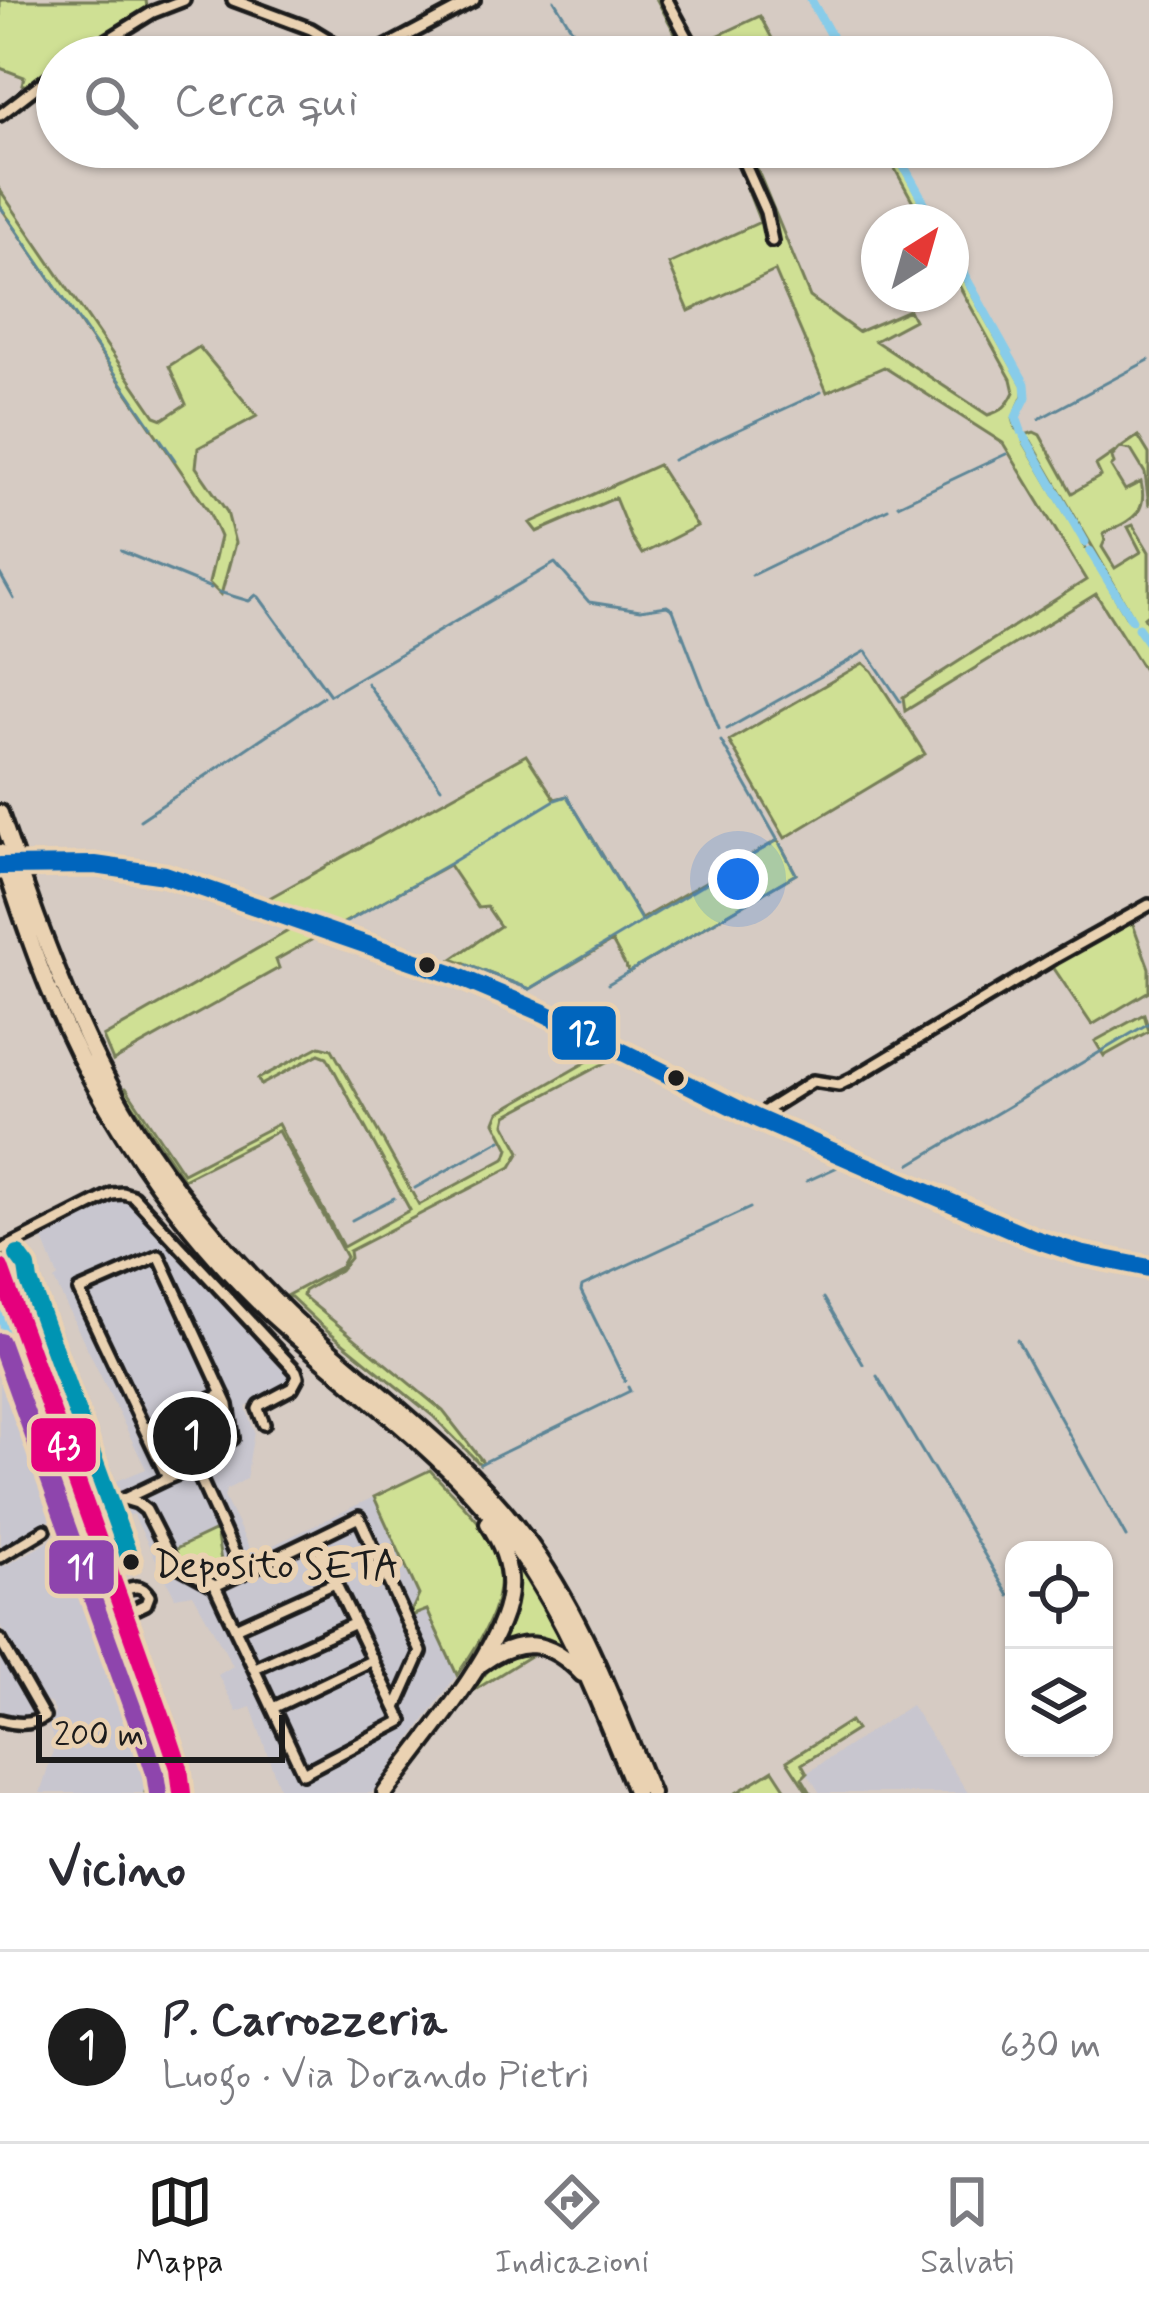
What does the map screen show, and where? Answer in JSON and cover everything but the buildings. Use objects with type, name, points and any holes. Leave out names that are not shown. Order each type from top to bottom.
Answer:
[{"type":"highway","points":[[0,814],[75,1019],[143,1142],[253,1279],[442,1445],[522,1533],[575,1617],[651,1793]]},
{"type":"highway","points":[[0,852],[65,1027],[116,1122],[153,1178],[200,1238],[270,1313],[446,1466],[487,1509],[530,1565],[560,1616],[636,1793]]},
{"type":"highway","points":[[386,1793],[477,1667],[508,1601],[507,1561],[490,1525],[446,1466]]},
{"type":"highway","points":[[477,1667],[516,1644],[537,1646],[571,1662],[591,1684]]},
{"type":"main road","points":[[1,1280],[15,1307],[117,1593],[179,1772],[179,1793]]},
{"type":"street","points":[[148,0],[159,6]]},
{"type":"street","points":[[113,36],[159,6],[184,0]]},
{"type":"street","points":[[233,0],[321,36]]},
{"type":"street","points":[[406,36],[474,0]]},
{"type":"street","points":[[667,0],[687,36]]},
{"type":"street","points":[[0,116],[36,88]]},
{"type":"street","points":[[746,168],[766,212],[772,242]]},
{"type":"street","points":[[0,866],[132,869],[181,880],[482,986],[758,1119],[1032,1238],[1149,1268]]},
{"type":"street","points":[[758,1119],[813,1081],[839,1085],[853,1078],[1149,905]]},
{"type":"street","points":[[0,1251],[112,1194],[133,1196],[296,1371],[292,1388],[260,1405],[264,1424]]},
{"type":"street","points":[[88,1513],[195,1467],[233,1438],[228,1406],[159,1256],[79,1291],[168,1478]]},
{"type":"street","points":[[145,1430],[223,1394]]},
{"type":"street","points":[[195,1467],[243,1573]]},
{"type":"street","points":[[124,1498],[146,1510],[173,1563],[215,1586],[303,1773],[402,1721],[314,1539]]},
{"type":"street","points":[[215,1586],[359,1517],[421,1652],[396,1708]]},
{"type":"street","points":[[0,1557],[45,1530]]},
{"type":"street","points":[[235,1628],[335,1583]]},
{"type":"street","points":[[117,1593],[137,1585],[149,1596],[146,1604],[124,1614]]},
{"type":"street","points":[[255,1668],[355,1623]]},
{"type":"street","points":[[0,1640],[44,1717],[18,1724],[0,1720]]},
{"type":"street","points":[[273,1708],[373,1660]]},
{"type":"shaded area","points":[[120,1200],[136,1207],[294,1378],[290,1385],[246,1407],[254,1432],[246,1479],[226,1490],[224,1497],[250,1549],[263,1550],[430,1470],[482,1527],[493,1548],[501,1589],[491,1619],[372,1793],[281,1793],[251,1707],[237,1712],[218,1675],[233,1666],[193,1594],[175,1597],[133,1514],[100,1528],[87,1493],[146,1469],[54,1280],[58,1277],[42,1237]]},
{"type":"shaded area","points":[[0,1374],[9,1375],[53,1519],[0,1550]]},
{"type":"shaded area","points":[[59,1536],[148,1781],[145,1793],[40,1793],[54,1748],[46,1723],[55,1711],[0,1625],[0,1562],[5,1566]]},
{"type":"shaded area","points":[[0,1648],[38,1711],[17,1721],[0,1716]]},
{"type":"shaded area","points":[[911,1705],[968,1793],[820,1793],[807,1773]]},
{"type":"green space","points":[[0,0],[146,0],[147,8],[104,36],[36,36],[36,80],[28,86],[22,84],[24,77],[0,68]]},
{"type":"green space","points":[[657,0],[674,0],[695,36],[677,36]]},
{"type":"green space","points":[[760,16],[771,36],[717,36]]},
{"type":"green space","points":[[739,168],[757,168],[810,297],[858,332],[910,312],[914,320],[875,341],[988,415],[1001,409],[1014,392],[969,303],[969,289],[1023,386],[1013,418],[1016,429],[1130,619],[1131,613],[1025,435],[1040,435],[1072,493],[1101,476],[1096,465],[1119,449],[1111,467],[1125,490],[1141,482],[1139,510],[1103,534],[1102,547],[1115,568],[1141,552],[1128,527],[1133,525],[1149,552],[1149,613],[1144,617],[1149,626],[1149,678],[1096,594],[905,711],[903,697],[1086,580],[1003,443],[884,367],[827,392],[775,271],[689,311],[669,264],[760,222]]},
{"type":"green space","points":[[894,168],[902,168],[922,204],[914,204]]},
{"type":"green space","points":[[0,190],[155,416],[163,419],[186,404],[169,366],[199,347],[257,416],[198,448],[196,467],[227,512],[235,543],[221,595],[209,583],[220,537],[209,512],[0,206]]},
{"type":"green space","points":[[1138,436],[1149,454],[1149,506],[1145,473],[1131,450],[1120,448]]},
{"type":"green space","points":[[658,465],[697,526],[642,554],[615,498],[537,532],[530,523]]},
{"type":"green space","points":[[863,663],[925,754],[785,838],[729,741]]},
{"type":"green space","points":[[526,755],[555,799],[567,796],[641,919],[778,840],[796,874],[629,972],[612,941],[530,989],[452,959],[500,926],[487,907],[478,908],[449,865],[338,926],[262,902]]},
{"type":"green space","points":[[1149,903],[1131,919],[1149,968],[1149,991],[1092,1025],[1051,964],[871,1072],[867,1065]]},
{"type":"green space","points":[[290,930],[315,938],[276,960],[279,968],[113,1061],[103,1037]]},
{"type":"green space","points":[[1144,1014],[1149,1031],[1104,1056],[1095,1041]]},
{"type":"green space","points":[[320,1046],[332,1049],[419,1205],[506,1158],[509,1149],[495,1122],[499,1112],[602,1053],[612,1059],[507,1115],[505,1124],[520,1152],[511,1167],[349,1251],[350,1258],[340,1270],[304,1291],[303,1296],[443,1411],[483,1462],[480,1464],[433,1416],[291,1297],[284,1297],[340,1267],[346,1257],[278,1131],[183,1179],[123,1090],[126,1088],[183,1173],[278,1124],[343,1247],[410,1210],[327,1057],[319,1054],[261,1085],[258,1079]]},
{"type":"green space","points":[[5,1305],[12,1310],[176,1769],[172,1776],[166,1772]]},
{"type":"green space","points":[[0,1331],[158,1770],[160,1784],[153,1793],[145,1792],[148,1781],[34,1467],[38,1465],[0,1350]]},
{"type":"green space","points":[[430,1470],[482,1527],[499,1566],[496,1604],[457,1675],[427,1610],[410,1614],[419,1595],[374,1497]]},
{"type":"green space","points":[[216,1530],[221,1561],[217,1570],[192,1566],[174,1550]]},
{"type":"green space","points":[[510,1553],[576,1661],[536,1641],[516,1641],[492,1650]]},
{"type":"green space","points":[[518,1651],[538,1651],[470,1693],[494,1663]]},
{"type":"green space","points":[[850,1721],[856,1730],[802,1764],[808,1793],[787,1761]]},
{"type":"green space","points":[[773,1770],[788,1793],[736,1793]]},
{"type":"waterway","points":[[554,0],[576,36]]},
{"type":"waterway","points":[[811,0],[831,36]]},
{"type":"waterway","points":[[124,36],[135,30]]},
{"type":"waterway","points":[[905,168],[925,204]]},
{"type":"waterway","points":[[0,206],[4,212]]},
{"type":"waterway","points":[[9,219],[152,427]]},
{"type":"waterway","points":[[969,283],[1025,384],[1026,397],[1016,417],[1021,431]]},
{"type":"waterway","points":[[1039,419],[1149,360]]},
{"type":"waterway","points":[[673,460],[821,392]]},
{"type":"waterway","points":[[1024,436],[1085,542]]},
{"type":"waterway","points":[[159,437],[175,460]]},
{"type":"waterway","points":[[898,505],[1006,454]]},
{"type":"waterway","points":[[752,575],[888,509]]},
{"type":"waterway","points":[[121,551],[211,588]]},
{"type":"waterway","points":[[1090,551],[1132,620]]},
{"type":"waterway","points":[[219,592],[249,601],[259,597],[330,695],[555,563],[589,602],[673,610],[719,729]]},
{"type":"waterway","points":[[0,574],[14,599]]},
{"type":"waterway","points":[[1138,628],[1149,644]]},
{"type":"waterway","points":[[727,729],[866,651],[900,701]]},
{"type":"waterway","points":[[367,683],[441,788]]},
{"type":"waterway","points":[[140,820],[323,697]]},
{"type":"waterway","points":[[721,741],[777,839]]},
{"type":"waterway","points":[[336,928],[567,796],[641,920]]},
{"type":"waterway","points":[[465,971],[467,965],[530,989],[778,840]]},
{"type":"waterway","points":[[608,984],[796,874],[780,844]]},
{"type":"waterway","points":[[227,891],[250,899]]},
{"type":"waterway","points":[[260,902],[409,952]]},
{"type":"waterway","points":[[466,972],[524,995]]},
{"type":"waterway","points":[[492,997],[579,1040]]},
{"type":"waterway","points":[[562,1014],[630,1049]]},
{"type":"waterway","points":[[911,1164],[1149,1023]]},
{"type":"waterway","points":[[585,1043],[605,1052]]},
{"type":"waterway","points":[[415,1188],[501,1140]]},
{"type":"waterway","points":[[838,1161],[1046,1252],[1149,1277]]},
{"type":"waterway","points":[[807,1181],[842,1165]]},
{"type":"waterway","points":[[352,1220],[394,1198]]},
{"type":"waterway","points":[[625,1381],[582,1286],[750,1208]]},
{"type":"waterway","points":[[824,1298],[863,1364]]},
{"type":"waterway","points":[[0,1313],[162,1773]]},
{"type":"waterway","points":[[1017,1340],[1126,1537]]},
{"type":"waterway","points":[[877,1376],[931,1466]]},
{"type":"waterway","points":[[480,1464],[630,1391],[628,1387]]},
{"type":"waterway","points":[[933,1468],[1005,1589]]},
{"type":"transit line","name":"12","points":[[0,866],[95,865],[165,875],[454,975],[544,1013],[758,1119],[1032,1238],[1149,1268]]},
{"type":"transit line","points":[[18,1255],[27,1267],[131,1562]]},
{"type":"transit line","name":"43","points":[[0,1268],[169,1738],[182,1793]]},
{"type":"transit line","name":"11","points":[[0,1342],[146,1746],[158,1793]]},
{"type":"place","name":"P. Carrozzeria","points":[[192,1436]]},
{"type":"place","name":"Deposito SETA","points":[[131,1562]]}]
